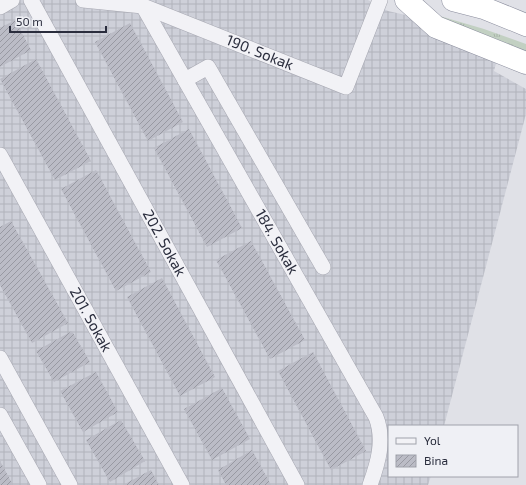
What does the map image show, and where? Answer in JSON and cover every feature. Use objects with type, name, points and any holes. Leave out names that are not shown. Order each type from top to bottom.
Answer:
[{"type":"highway","points":[[406,0],[436,27],[526,62]]},
{"type":"highway","points":[[453,0],[484,8],[526,25]]},
{"type":"street","points":[[0,7],[12,0]]},
{"type":"street","name":"202. Sokak","points":[[31,0],[297,485]]},
{"type":"street","name":"190. Sokak","points":[[83,0],[143,6],[346,87],[380,0]]},
{"type":"street","name":"184. Sokak","points":[[143,6],[376,417],[380,432],[380,450],[370,485]]},
{"type":"street","points":[[185,80],[208,67],[323,267]]},
{"type":"street","name":"201. Sokak","points":[[0,155],[182,485]]},
{"type":"street","points":[[0,358],[70,485]]},
{"type":"street","points":[[0,415],[39,485]]},
{"type":"shaded area","points":[[0,0],[368,0],[388,11],[503,37],[494,71],[526,89],[526,114],[444,425],[388,425],[388,477],[431,477],[428,485],[0,485]]},
{"type":"green space","points":[[433,14],[484,29],[526,44],[526,58]]},
{"type":"building","points":[[15,20],[31,50],[0,67],[0,28]]},
{"type":"building","points":[[130,23],[183,122],[148,141],[95,42]]},
{"type":"building","points":[[36,59],[91,161],[55,180],[0,79]]},
{"type":"building","points":[[189,129],[242,228],[207,247],[154,148]]},
{"type":"building","points":[[96,170],[151,272],[116,291],[61,189]]},
{"type":"building","points":[[11,221],[68,323],[32,343],[0,285],[0,227]]},
{"type":"building","points":[[251,241],[305,340],[270,359],[216,260]]},
{"type":"building","points":[[162,278],[215,377],[180,396],[127,297]]},
{"type":"building","points":[[72,331],[90,362],[54,382],[36,351]]},
{"type":"building","points":[[313,352],[366,451],[331,470],[278,371]]},
{"type":"building","points":[[96,372],[118,412],[83,432],[60,391]]},
{"type":"building","points":[[222,388],[250,439],[212,460],[184,409]]},
{"type":"building","points":[[121,420],[145,461],[110,482],[86,440]]},
{"type":"building","points":[[252,450],[271,485],[226,485],[218,470]]},
{"type":"building","points":[[0,461],[13,485],[0,485]]},
{"type":"building","points":[[151,470],[159,485],[123,485]]}]
